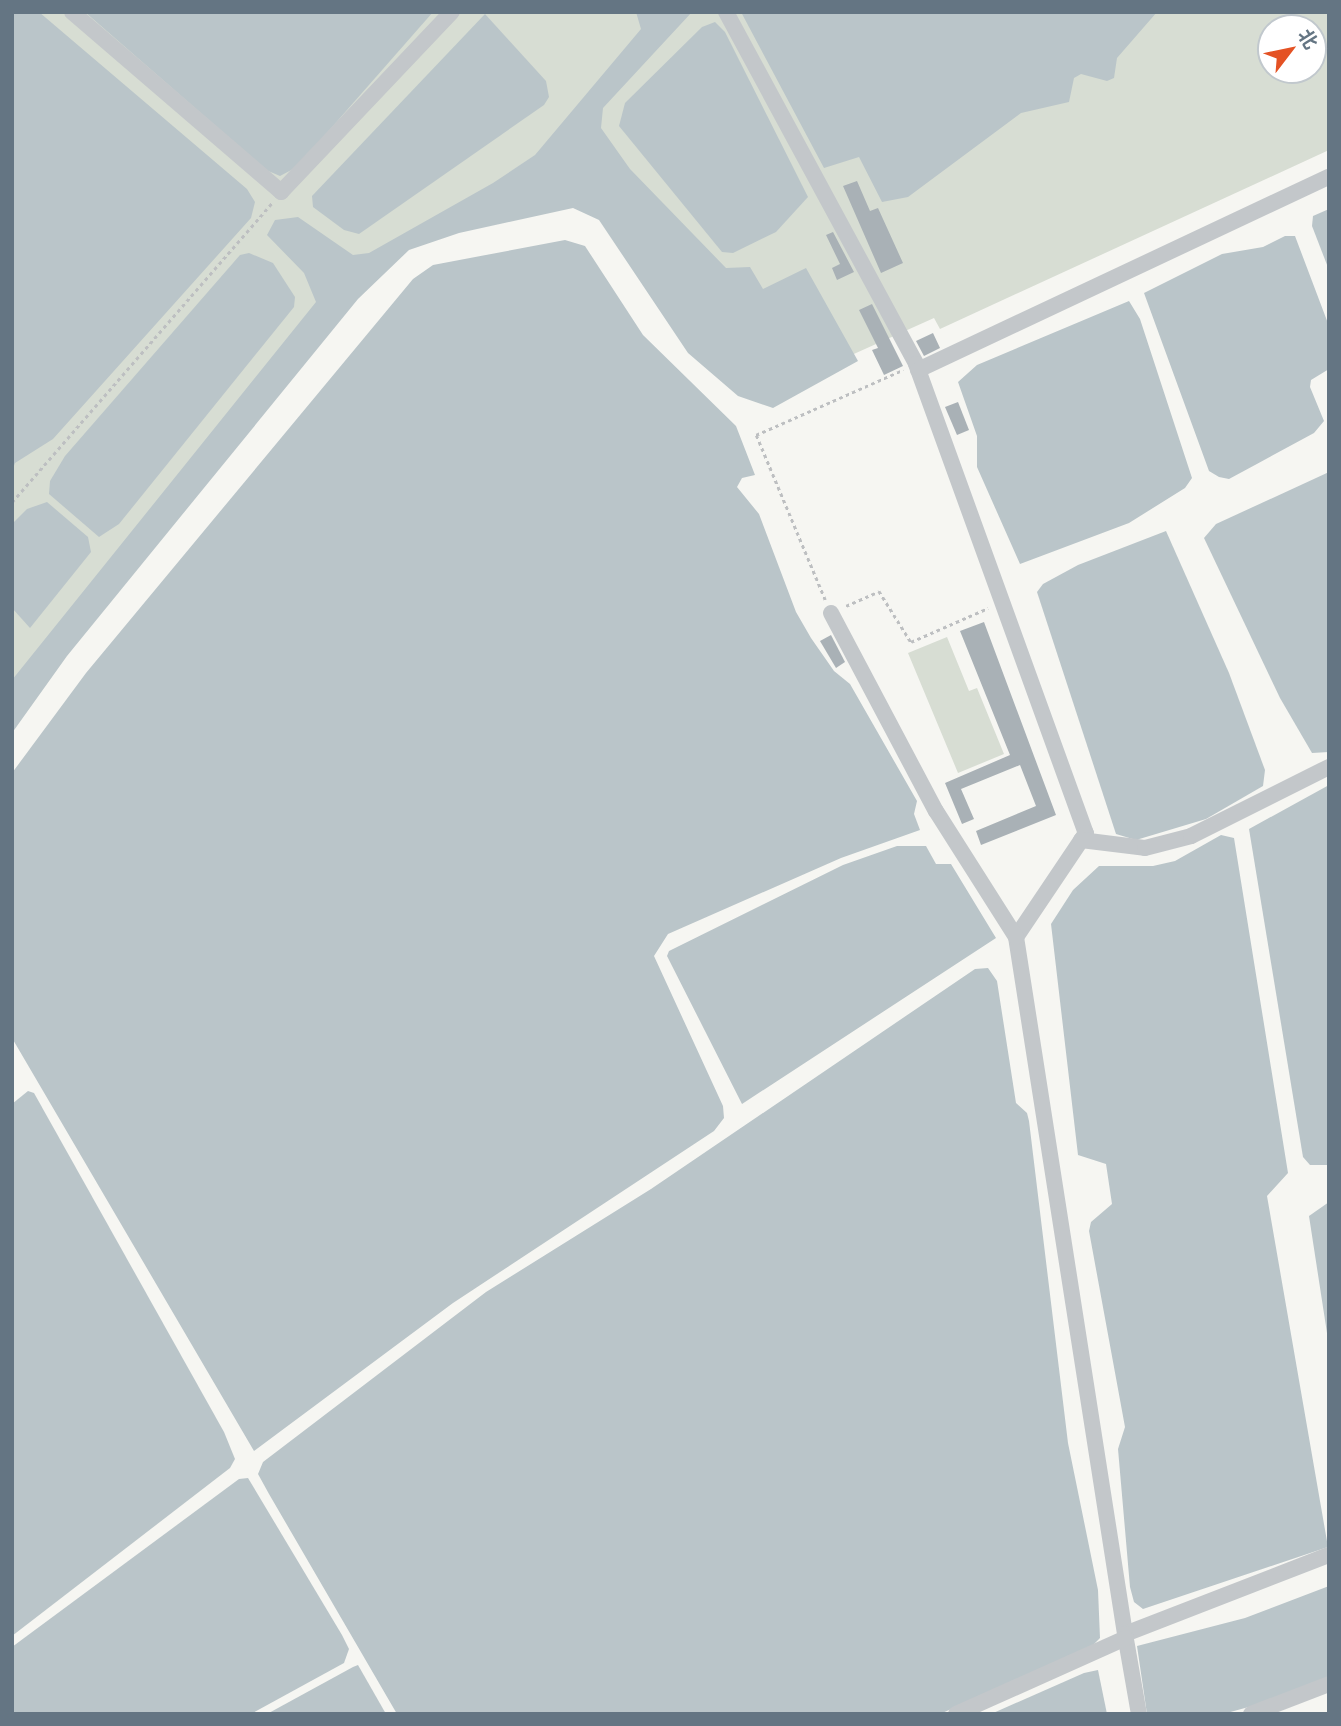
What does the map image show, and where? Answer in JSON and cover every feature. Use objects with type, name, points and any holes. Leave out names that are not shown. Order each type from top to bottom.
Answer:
[{"type":"street","points":[[72,12],[281,192],[452,12]]},
{"type":"street","points":[[726,12],[917,367],[1086,833],[1016,937]]},
{"type":"street","points":[[917,367],[1329,177]]},
{"type":"street","points":[[831,613],[936,811],[1016,937],[1139,1714]]},
{"type":"street","points":[[1081,840],[1145,848],[1191,836],[1329,767]]},
{"type":"street","points":[[956,1714],[1125,1636],[1329,1555]]},
{"type":"street","points":[[1251,1714],[1329,1684]]},
{"type":"path","points":[[12,502],[281,192]]},
{"type":"path","points":[[917,367],[756,435],[831,613],[879,591],[911,642],[1002,602]]},
{"type":"shaded area","points":[[12,12],[1329,12],[1329,150],[940,329],[934,318],[787,384],[587,175],[384,255],[12,706]]},
{"type":"shaded area","points":[[12,12],[39,12],[247,189],[255,202],[251,218],[53,439],[15,463],[12,471]]},
{"type":"shaded area","points":[[85,12],[433,12],[297,167],[280,176],[266,170]]},
{"type":"shaded area","points":[[636,12],[692,12],[603,108],[601,128],[630,169],[726,268],[750,267],[763,289],[806,268],[858,361],[773,408],[738,396],[688,353],[599,220],[573,208],[459,233],[409,250],[358,299],[67,656],[12,733],[12,680],[316,302],[304,273],[267,235],[275,220],[298,217],[353,255],[369,253],[493,183],[535,155],[641,29]]},
{"type":"shaded area","points":[[741,12],[1157,12],[1117,58],[1114,78],[1107,81],[1081,74],[1074,78],[1069,102],[1021,113],[908,197],[882,202],[859,157],[824,168]]},
{"type":"shaded area","points":[[485,14],[546,81],[549,97],[544,105],[359,234],[344,230],[313,207],[312,196]]},
{"type":"shaded area","points":[[715,22],[725,32],[808,197],[776,232],[733,253],[722,252],[619,126],[625,103],[702,27]]},
{"type":"shaded area","points":[[1329,209],[1329,270],[1312,226],[1313,216]]},
{"type":"shaded area","points":[[1285,236],[1295,236],[1329,326],[1329,369],[1311,380],[1310,387],[1324,421],[1314,433],[1229,479],[1219,477],[1209,471],[1144,293],[1222,254],[1263,247]]},
{"type":"shaded area","points":[[565,240],[585,246],[643,335],[736,426],[755,475],[742,478],[737,487],[759,514],[796,612],[834,671],[850,684],[917,801],[914,814],[920,830],[841,858],[668,934],[654,956],[723,1106],[724,1118],[714,1131],[453,1303],[254,1451],[12,1038],[12,773],[86,673],[413,279],[433,265]]},
{"type":"shaded area","points":[[249,253],[273,263],[295,297],[294,307],[119,524],[99,537],[49,494],[50,481],[65,456],[240,255]]},
{"type":"shaded area","points":[[1129,301],[1140,319],[1192,478],[1185,488],[1129,523],[1020,564],[977,467],[977,436],[958,382],[977,365]]},
{"type":"shaded area","points":[[1329,472],[1329,752],[1312,753],[1280,698],[1204,538],[1216,524]]},
{"type":"shaded area","points":[[47,502],[88,537],[91,552],[30,628],[12,608],[12,524],[27,509]]},
{"type":"shaded area","points":[[1166,531],[1229,673],[1265,770],[1263,786],[1206,819],[1136,840],[1116,834],[1037,592],[1043,584],[1078,565]]},
{"type":"shaded area","points":[[947,637],[969,691],[977,688],[1004,754],[958,773],[908,653]]},
{"type":"shaded area","points":[[1329,785],[1329,1165],[1310,1165],[1303,1157],[1249,829]]},
{"type":"shaded area","points":[[1221,835],[1234,838],[1288,1173],[1267,1196],[1328,1547],[1143,1609],[1134,1602],[1130,1587],[1118,1449],[1125,1427],[1089,1231],[1091,1222],[1112,1204],[1106,1164],[1078,1155],[1051,924],[1073,890],[1099,866],[1153,866],[1175,861]]},
{"type":"shaded area","points":[[897,846],[926,846],[936,864],[951,864],[996,938],[742,1104],[667,956],[669,951],[843,865]]},
{"type":"shaded area","points":[[988,968],[997,981],[1016,1103],[1027,1113],[1029,1121],[1068,1443],[1098,1590],[1100,1638],[1091,1647],[940,1714],[397,1714],[258,1474],[263,1462],[486,1292],[651,1189],[975,969]]},
{"type":"shaded area","points":[[28,1091],[34,1093],[224,1432],[235,1459],[230,1468],[12,1636],[12,1104]]},
{"type":"shaded area","points":[[1329,1202],[1329,1346],[1309,1216]]},
{"type":"shaded area","points":[[248,1478],[342,1635],[349,1649],[344,1663],[251,1714],[12,1714],[12,1647],[239,1479]]},
{"type":"shaded area","points":[[1329,1586],[1329,1677],[1267,1702],[1223,1714],[1147,1714],[1137,1646],[1245,1618]]},
{"type":"shaded area","points":[[358,1665],[386,1714],[267,1714],[353,1667]]},
{"type":"shaded area","points":[[1098,1670],[1107,1714],[991,1714],[1084,1673]]},
{"type":"building","points":[[857,181],[870,211],[878,208],[903,263],[881,273],[843,186]]},
{"type":"building","points":[[833,232],[854,272],[837,280],[832,268],[840,264],[826,235]]},
{"type":"building","points":[[872,304],[903,366],[884,375],[872,350],[878,348],[859,310]]},
{"type":"building","points":[[933,333],[940,348],[924,356],[916,341]]},
{"type":"building","points":[[958,402],[969,430],[957,435],[945,407]]},
{"type":"building","points":[[984,622],[1056,815],[981,845],[976,831],[1036,806],[1020,765],[961,789],[974,819],[962,824],[945,783],[1010,755],[960,631]]},
{"type":"building","points":[[831,635],[845,662],[836,668],[820,641]]}]
